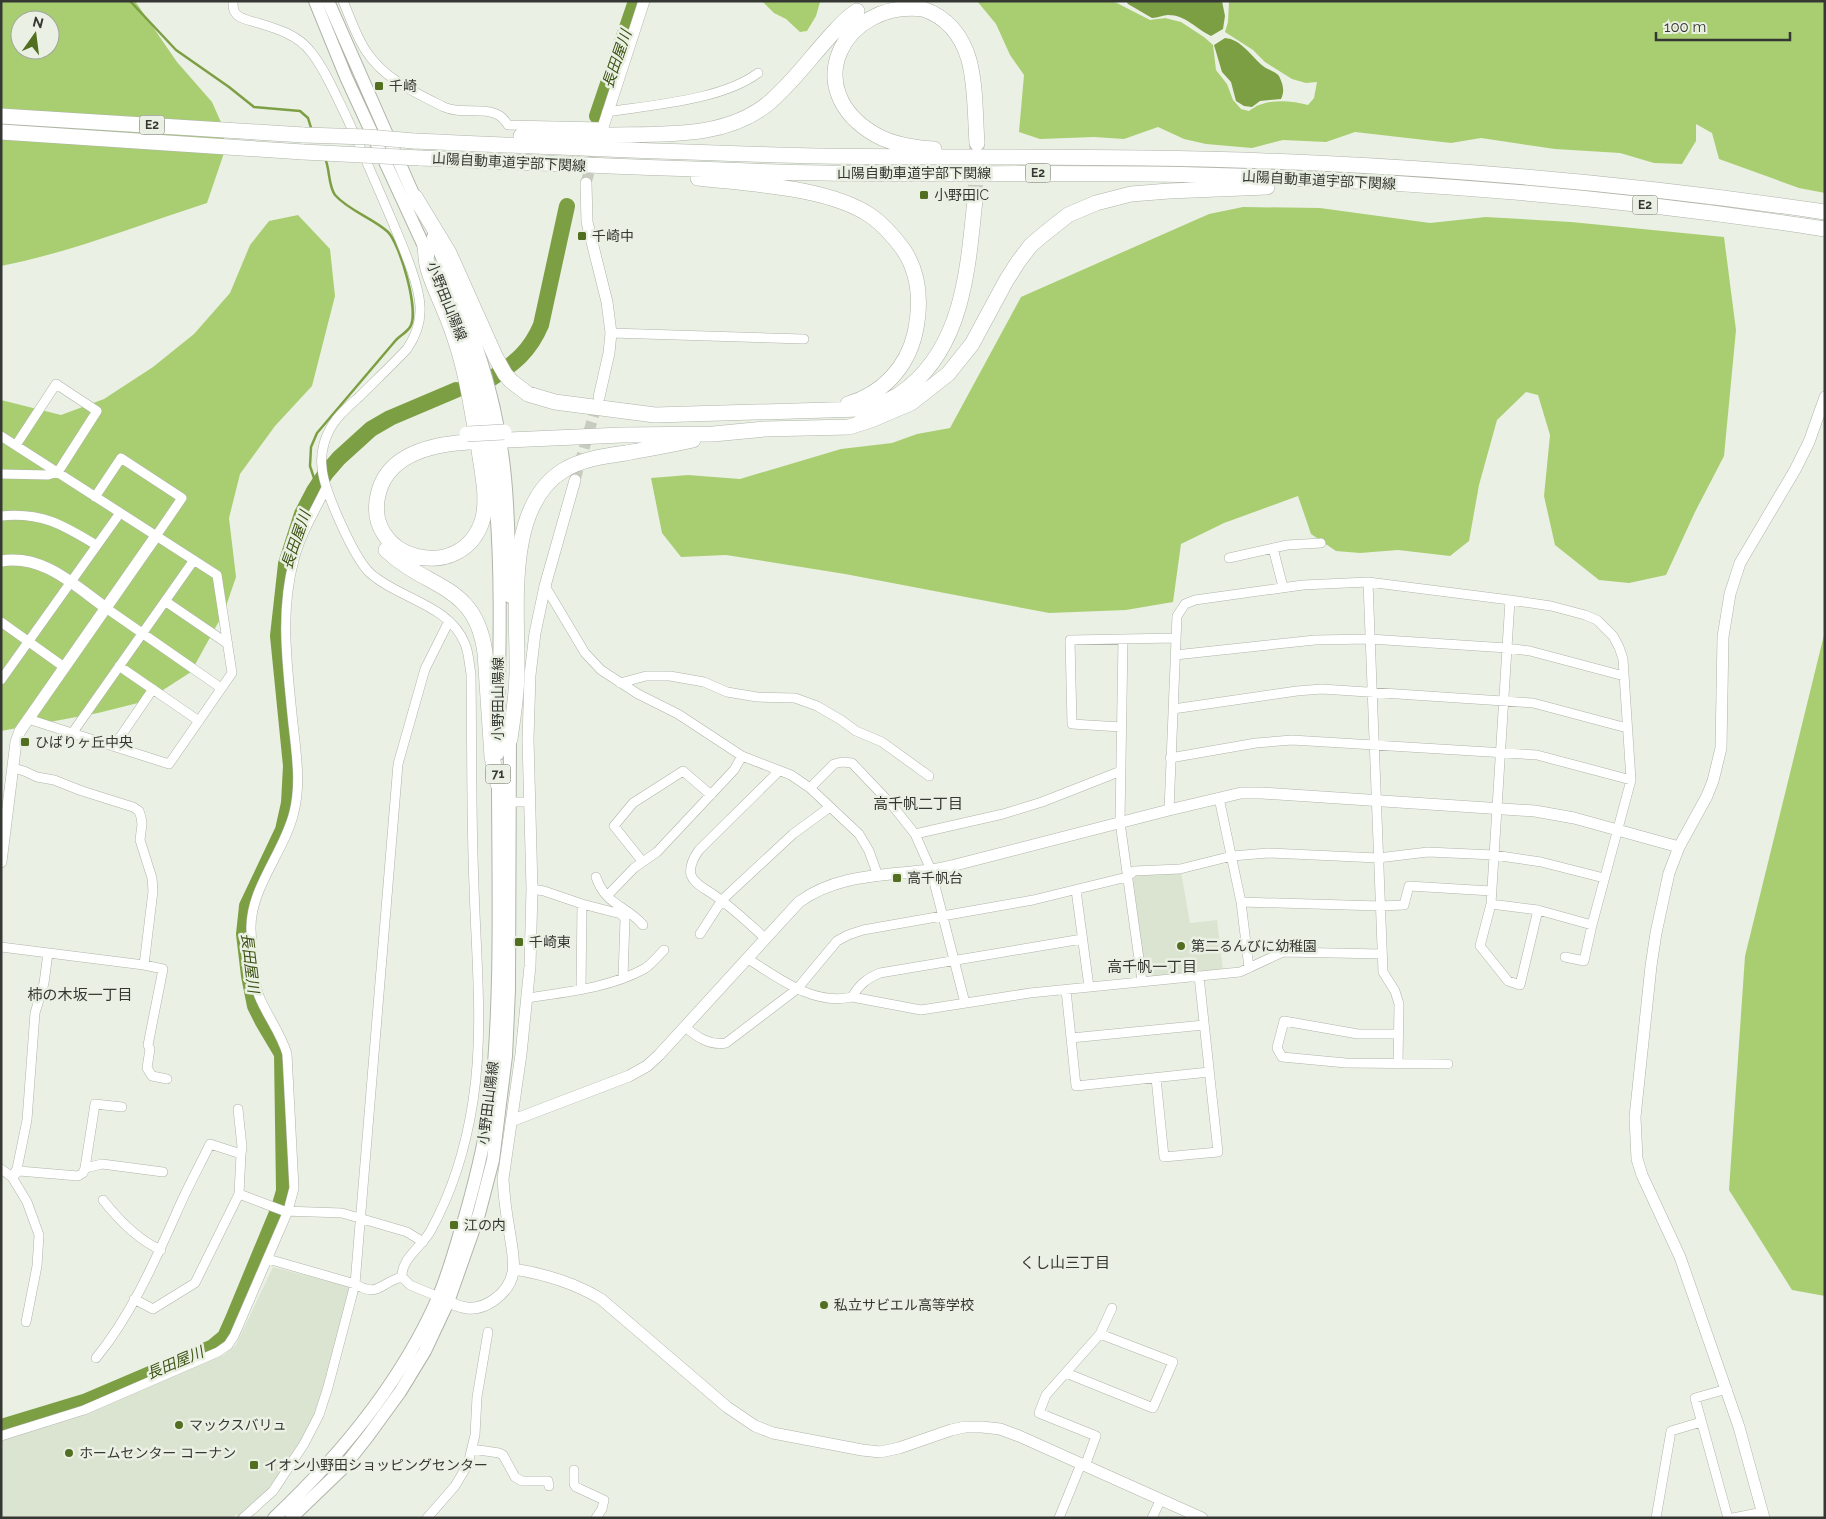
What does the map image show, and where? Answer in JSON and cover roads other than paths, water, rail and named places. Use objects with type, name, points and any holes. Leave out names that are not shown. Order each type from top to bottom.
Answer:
[{"type":"highway","points":[[414,138],[654,134],[718,128],[747,117],[768,103],[794,78],[840,24],[864,6],[876,1]]},
{"type":"highway","points":[[925,1],[950,15],[960,24],[971,42],[979,68],[983,97],[981,143],[969,60],[956,32],[937,14],[914,7],[889,6],[877,10],[850,28],[838,50],[834,72],[840,99],[851,116],[869,131],[887,140],[930,149],[1030,158]]},
{"type":"highway","name":"E2","points":[[1,116],[304,135],[414,138]]},
{"type":"highway","name":"山陽自動車道宇部下関線","points":[[1,132],[303,152],[610,166],[825,173],[1198,175],[1330,180],[1465,188],[1653,206],[1747,217],[1825,229]]},
{"type":"highway","name":"山陽自動車道宇部下関線","points":[[414,138],[719,154],[1145,158],[1314,163],[1463,172],[1589,183],[1825,212]]},
{"type":"highway","points":[[610,166],[760,185],[821,196],[860,210],[889,232],[907,256],[918,288],[918,320],[912,346],[892,378],[880,388],[865,399],[830,409]]},
{"type":"highway","points":[[505,436],[713,434],[764,429],[849,427],[888,414],[922,396],[956,366],[976,336],[1006,281],[1031,245],[1068,215],[1096,203],[1131,194],[1250,187],[1465,188]]},
{"type":"highway","points":[[415,197],[449,252],[496,358],[511,381],[528,394],[555,402],[655,415],[861,409],[874,407],[901,394],[937,358],[950,333],[962,294],[979,200],[979,242],[966,307],[960,329],[941,366],[907,400],[892,407],[851,422],[807,427]]},
{"type":"highway","points":[[425,247],[428,268],[454,335],[463,366],[485,496],[480,528],[469,542],[455,553],[433,559],[413,556],[400,549],[385,535],[377,516],[377,499],[384,479],[401,460],[425,449],[468,438]]},
{"type":"highway","points":[[498,784],[492,757],[484,638],[478,620],[465,602],[454,593],[407,566],[379,542],[371,526],[368,513],[368,498],[370,487],[382,466],[399,450],[422,440],[433,438],[468,438],[644,427],[721,412]]},
{"type":"highway","points":[[510,739],[518,674],[518,559],[526,522],[540,493],[550,481],[564,470],[586,461],[669,445],[713,434]]},
{"type":"main road","name":"小野田山陽線","points":[[274,1518],[301,1492],[366,1417],[394,1380],[443,1300],[475,1182],[490,1100],[497,992],[497,516],[492,469],[478,386],[448,300],[346,77],[315,1]]},
{"type":"main road","name":"小野田山陽線","points":[[291,1518],[342,1469],[374,1429],[400,1392],[425,1351],[443,1300],[479,1214],[493,1160],[506,1056],[509,990],[509,530],[502,458],[488,385],[468,319],[328,1]]},
{"type":"street","points":[[234,1],[233,8],[236,14],[242,18],[293,36],[306,46],[319,62],[373,174],[404,249],[419,296],[420,315],[416,333],[410,344],[333,424],[322,453],[322,468],[326,488],[360,561],[369,572],[396,591],[430,608],[449,621],[465,644],[470,674],[471,822],[478,1055],[473,1102],[460,1163],[445,1204],[430,1233],[405,1262],[401,1270],[402,1276],[410,1286],[464,1309],[476,1308],[490,1302],[506,1290],[514,1269],[514,1256],[504,1198],[503,1179],[527,998],[532,890],[528,739],[530,675],[535,633],[545,586],[575,480]]},
{"type":"street","points":[[343,1],[364,49],[386,75],[444,108],[453,112],[490,112],[500,116],[508,125],[603,127],[644,1]]},
{"type":"street","points":[[607,112],[689,99],[747,82],[758,74]]},
{"type":"street","points":[[586,183],[587,222],[607,302],[611,333],[609,353],[599,398]]},
{"type":"street","points":[[611,333],[804,339]]},
{"type":"street","points":[[1,474],[48,475],[58,472],[97,411],[56,384],[16,445]]},
{"type":"street","points":[[1732,1518],[1764,1515],[1726,1389],[1680,1257],[1637,1159],[1635,1117],[1656,933],[1669,873],[1679,847],[1707,796],[1713,781],[1721,748],[1723,636],[1725,614],[1734,579],[1740,563],[1795,470],[1809,442],[1825,397]]},
{"type":"street","points":[[1,436],[217,575],[232,673],[169,764],[28,719]]},
{"type":"street","points":[[1,862],[16,742],[20,730],[182,498],[121,458],[95,497]]},
{"type":"street","points":[[1,1436],[84,1410],[218,1352],[228,1345],[234,1336],[268,1259],[294,1188],[287,1054],[284,1044],[258,993],[251,927],[255,903],[288,831],[297,796],[297,768],[285,638],[288,588],[298,547],[326,488]]},
{"type":"street","points":[[1,680],[120,513]]},
{"type":"street","points":[[1,516],[32,516],[53,521],[66,526],[96,545]]},
{"type":"street","points":[[1229,558],[1273,548],[1321,543]]},
{"type":"street","points":[[1273,548],[1283,587]]},
{"type":"street","points":[[1,561],[20,560],[35,562],[52,570],[221,688]]},
{"type":"street","points":[[73,732],[194,560]]},
{"type":"street","points":[[1368,582],[1383,972],[1395,992],[1398,1004],[1398,1064]]},
{"type":"street","points":[[1169,810],[1175,638],[1177,616],[1185,604],[1195,600],[1283,587],[1368,582],[1551,606],[1584,615],[1597,620],[1606,627],[1619,647],[1624,659],[1631,780],[1592,924],[1584,962],[1565,957]]},
{"type":"street","points":[[545,586],[585,652],[601,670],[620,683],[678,714],[742,756],[791,775],[810,788],[859,834],[869,851],[878,876]]},
{"type":"street","points":[[1510,600],[1491,904],[1480,946],[1508,981],[1520,985],[1538,910]]},
{"type":"street","points":[[165,601],[228,644]]},
{"type":"street","points":[[243,1518],[272,1491],[304,1444],[319,1415],[355,1284],[398,764],[425,669],[449,621]]},
{"type":"street","points":[[1,622],[64,666]]},
{"type":"street","points":[[1121,728],[1072,724],[1070,640],[1175,638]]},
{"type":"street","points":[[1123,639],[1120,822],[1142,981]]},
{"type":"street","points":[[1175,655],[1315,640],[1370,640],[1530,651],[1624,676]]},
{"type":"street","points":[[119,666],[199,721]]},
{"type":"street","points":[[620,683],[646,676],[670,676],[704,682],[727,692],[757,697],[795,698],[817,706],[856,731],[882,742],[929,776]]},
{"type":"street","points":[[114,746],[153,690]]},
{"type":"street","points":[[1173,709],[1297,691],[1372,692],[1533,703],[1627,728]]},
{"type":"street","points":[[1170,758],[1256,743],[1292,740],[1537,755],[1631,780]]},
{"type":"street","points":[[607,896],[634,868],[657,852],[734,770],[742,756]]},
{"type":"street","points":[[810,788],[834,764],[842,762],[852,763],[892,805],[915,834],[931,870],[964,1002]]},
{"type":"street","points":[[13,768],[37,778],[54,780],[134,807],[139,811],[142,824],[140,840],[150,867],[153,891],[144,965]]},
{"type":"street","points":[[642,861],[614,826],[633,803],[683,771],[710,795]]},
{"type":"street","points":[[765,938],[722,900],[697,884],[692,876],[691,868],[694,857],[779,771]]},
{"type":"street","points":[[915,834],[1011,812],[1121,771]]},
{"type":"street","points":[[511,1121],[629,1076],[646,1066],[659,1055],[799,902],[810,894],[841,881],[931,870],[1219,798],[1241,793],[1262,792],[1497,808],[1554,815],[1679,847]]},
{"type":"street","points":[[1219,798],[1241,902],[1249,968]]},
{"type":"street","points":[[510,802],[530,802]]},
{"type":"street","points":[[700,934],[722,900],[793,834],[830,807]]},
{"type":"street","points":[[685,1027],[707,1042],[717,1045],[726,1043],[797,989],[837,941],[848,935],[863,930],[1034,900],[1127,877],[1134,871],[1180,869],[1232,856],[1268,853],[1378,858],[1428,852],[1494,855],[1542,862],[1604,878]]},
{"type":"street","points":[[596,877],[600,890],[616,905],[635,915],[643,925]]},
{"type":"street","points":[[1241,902],[1404,905],[1409,886],[1491,891]]},
{"type":"street","points":[[532,890],[544,891],[582,904],[622,914],[624,919],[623,978]]},
{"type":"street","points":[[1076,890],[1089,987]]},
{"type":"street","points":[[580,989],[582,904]]},
{"type":"street","points":[[1491,904],[1538,910],[1592,924]]},
{"type":"street","points":[[852,997],[859,985],[867,978],[880,973],[1082,939]]},
{"type":"street","points":[[1,947],[163,969],[148,1045],[150,1049],[147,1068],[152,1076],[167,1079]]},
{"type":"street","points":[[527,998],[580,989],[623,978],[646,968],[664,950]]},
{"type":"street","points":[[748,959],[797,989],[828,998],[842,999],[852,997],[921,1010],[1030,993],[1240,972],[1283,952],[1382,954]]},
{"type":"street","points":[[12,1177],[17,1169],[26,1120],[35,1013],[44,983],[48,953]]},
{"type":"street","points":[[1156,1078],[1164,1157],[1218,1152],[1199,976]]},
{"type":"street","points":[[1066,990],[1076,1086],[1209,1072]]},
{"type":"street","points":[[1398,1034],[1358,1034],[1284,1021],[1276,1048],[1282,1057],[1346,1063],[1448,1064]]},
{"type":"street","points":[[1071,1038],[1204,1025]]},
{"type":"street","points":[[12,1177],[19,1171],[78,1176],[83,1173],[95,1104],[122,1107]]},
{"type":"street","points":[[134,1299],[153,1310],[195,1283],[239,1194],[242,1147],[238,1109]]},
{"type":"street","points":[[96,1358],[110,1341],[161,1250],[210,1144],[241,1154]]},
{"type":"street","points":[[85,1168],[102,1164],[116,1164],[163,1172]]},
{"type":"street","points":[[1,1169],[12,1177],[27,1202],[39,1235],[37,1266],[26,1322]]},
{"type":"street","points":[[239,1194],[286,1211],[342,1213],[407,1232],[423,1242]]},
{"type":"street","points":[[103,1200],[117,1218],[152,1246],[161,1250]]},
{"type":"street","points":[[268,1259],[355,1284],[365,1290],[372,1291],[402,1276]]},
{"type":"street","points":[[514,1269],[534,1272],[570,1283],[601,1299],[727,1407],[755,1426],[773,1433],[880,1452],[899,1448],[951,1430],[982,1427],[1000,1429],[1202,1518]]},
{"type":"street","points":[[1059,1518],[1096,1436],[1039,1412],[1046,1395],[1100,1334],[1112,1308]]},
{"type":"street","points":[[427,1518],[444,1500],[462,1476],[468,1464],[472,1449],[477,1397],[488,1332]]},
{"type":"street","points":[[1066,1373],[1154,1408],[1173,1362],[1100,1334]]},
{"type":"street","points":[[1726,1389],[1695,1398],[1728,1518]]},
{"type":"street","points":[[1656,1518],[1671,1430],[1701,1422]]},
{"type":"street","points":[[472,1449],[499,1452],[503,1455],[515,1477],[522,1481],[548,1481],[549,1486]]},
{"type":"street","points":[[574,1470],[574,1484],[576,1487],[604,1500],[602,1509],[596,1518]]},
{"type":"street","points":[[1152,1518],[1161,1499]]},
{"type":"waterway","points":[[130,1],[176,50],[254,107],[300,111],[308,118],[312,131]]},
{"type":"waterway","name":"長田屋川","points":[[597,116],[636,1]]},
{"type":"waterway","points":[[314,491],[314,478],[310,466],[311,447],[317,433],[396,340],[409,329],[412,319],[411,294],[403,263],[393,239],[382,227],[347,206],[335,195],[331,187],[325,158]]},
{"type":"waterway","name":"長田屋川","points":[[492,378],[521,356],[532,342],[541,325],[567,206]]},
{"type":"waterway","name":"長田屋川","points":[[1,1427],[84,1402],[213,1347],[225,1337],[233,1319],[279,1208],[284,1191],[282,1054],[255,1006],[244,934],[247,906],[283,830],[289,803],[291,766],[278,636],[286,564],[302,514],[314,491],[339,458],[371,429],[390,418],[456,390]]},
{"type":"tunnel","points":[[586,183],[598,141]]},
{"type":"tunnel","points":[[975,200],[977,144]]},
{"type":"tunnel","points":[[575,480],[598,400]]},
{"type":"place","name":"千崎","points":[[379,86]]},
{"type":"place","name":"小野田IC","points":[[924,195]]},
{"type":"place","name":"千崎中","points":[[582,236]]},
{"type":"place","name":"ひばりヶ丘中央","points":[[25,742]]},
{"type":"place","name":"高千帆台","points":[[897,878]]},
{"type":"place","name":"千崎東","points":[[519,942]]},
{"type":"place","name":"第二るんびに幼稚園","points":[[1181,946]]},
{"type":"place","name":"江の内","points":[[454,1225]]},
{"type":"place","name":"私立サビエル高等学校","points":[[824,1305]]},
{"type":"place","name":"マックスバリュ","points":[[179,1425]]},
{"type":"place","name":"ホームセンター コーナン","points":[[69,1453]]},
{"type":"place","name":"イオン小野田ショッピングセンター","points":[[254,1465]]},
{"type":"district","name":"高千帆二丁目","points":[[918,804]]},
{"type":"district","name":"高千帆一丁目","points":[[1152,967]]},
{"type":"district","name":"柿の木坂一丁目","points":[[80,995]]},
{"type":"district","name":"くし山三丁目","points":[[1065,1263]]}]
